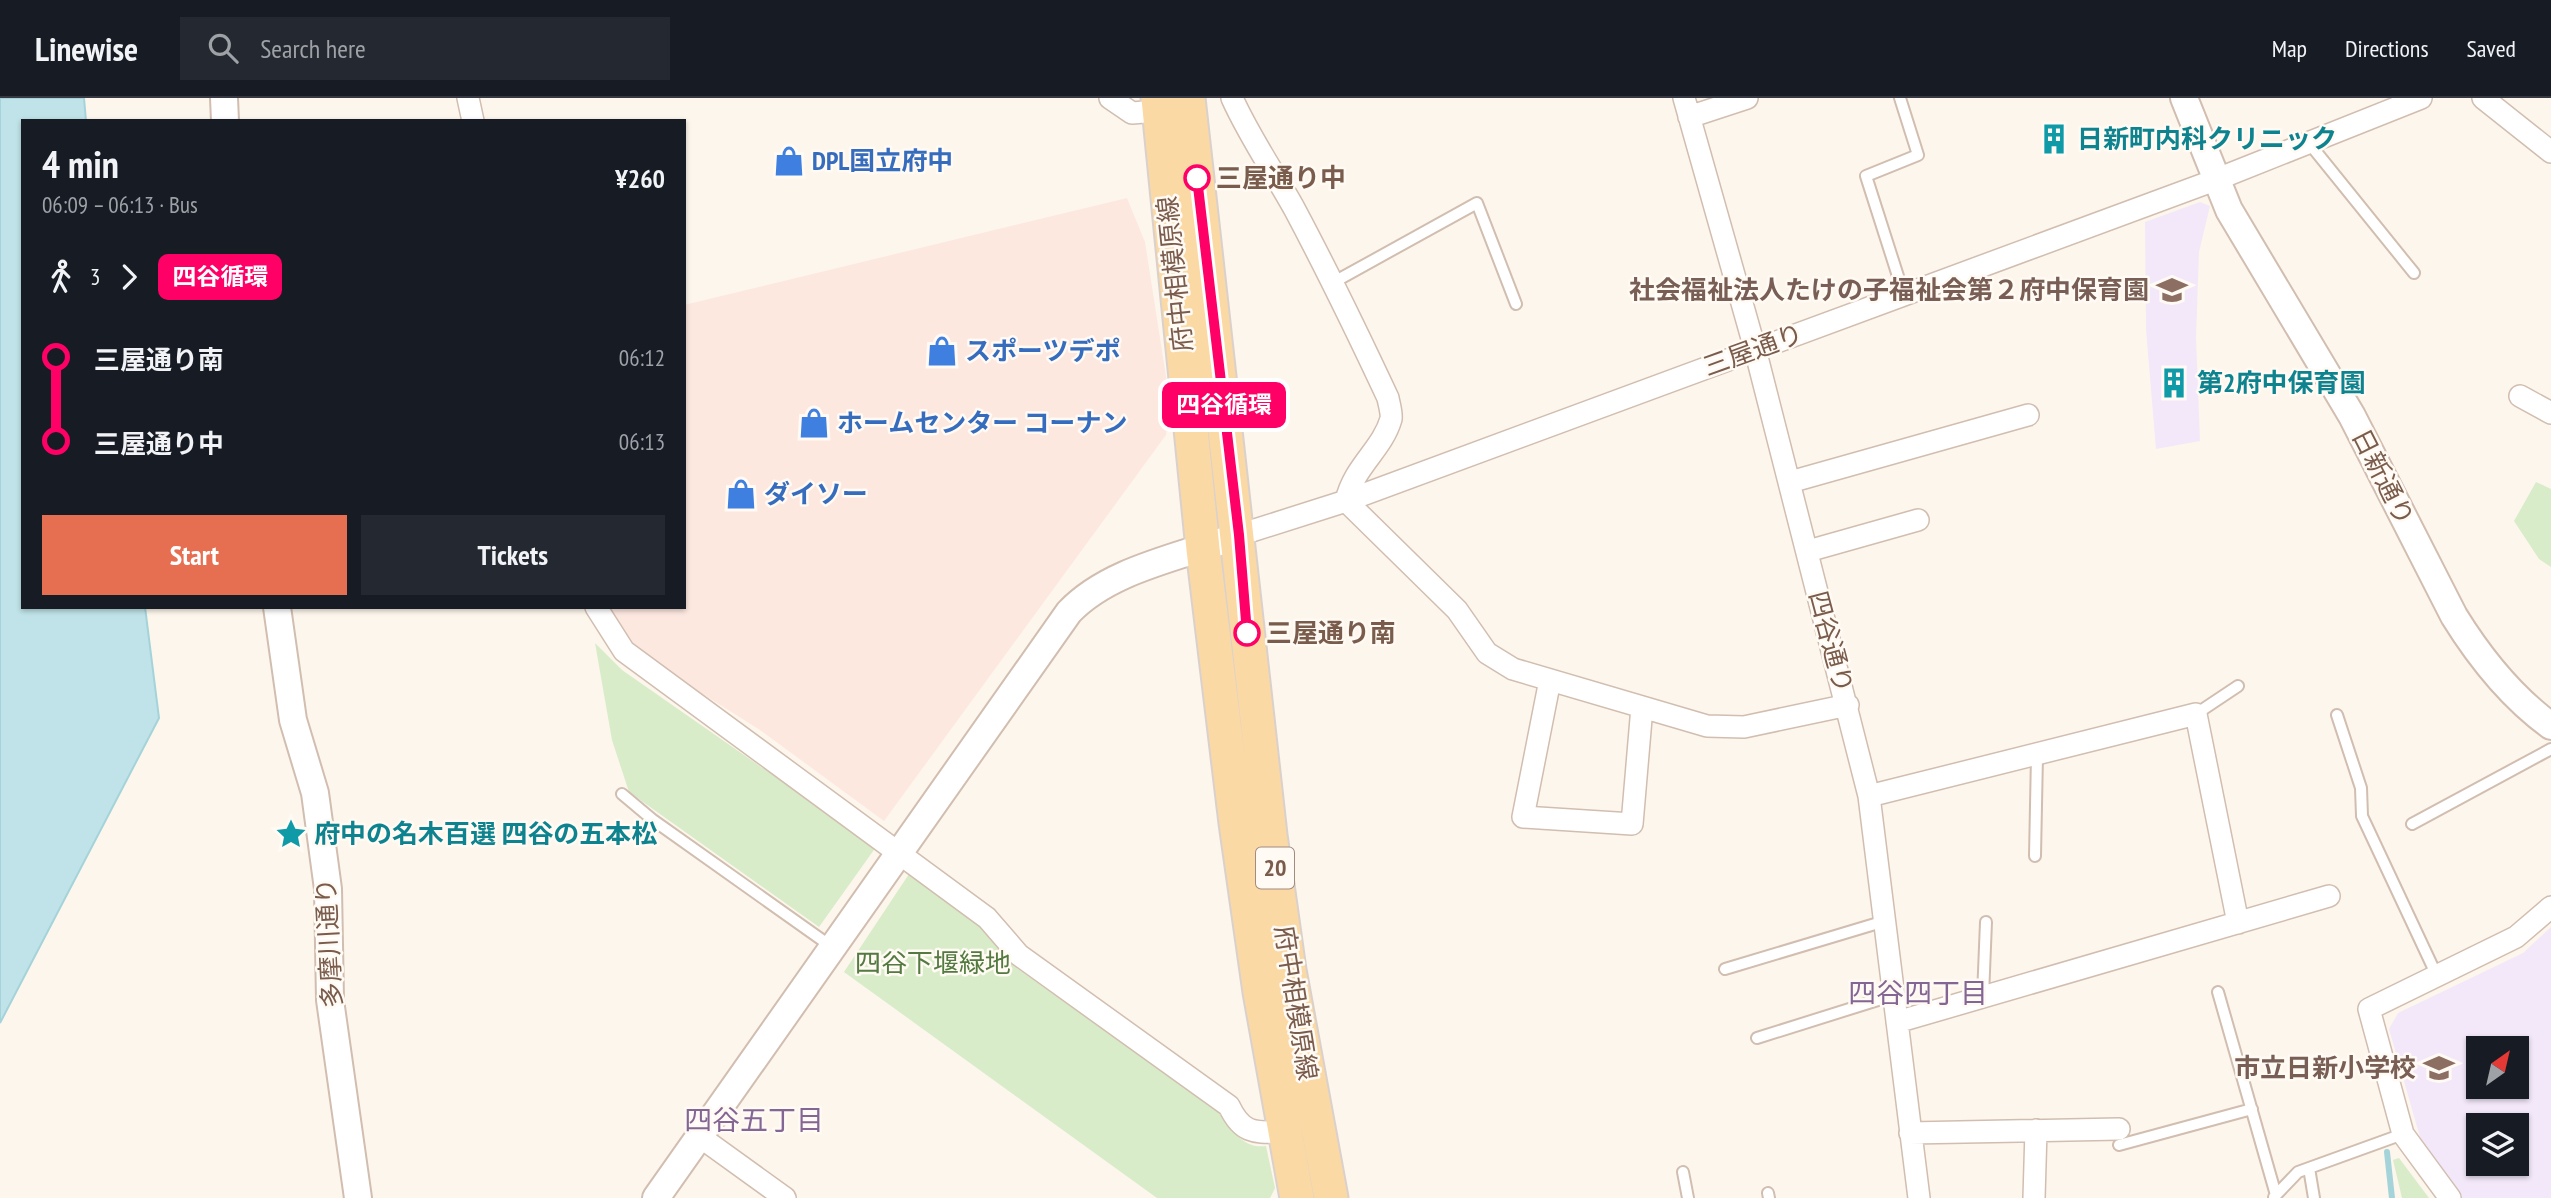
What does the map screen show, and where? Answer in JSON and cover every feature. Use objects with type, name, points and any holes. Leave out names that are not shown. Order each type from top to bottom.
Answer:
[{"type":"main road","name":"府中相模原線","points":[[1174,104],[1239,535],[1254,702],[1285,943],[1331,1198]]},
{"type":"main road","name":"府中相模原線","points":[[1174,104],[1203,549],[1247,906],[1297,1198]]},
{"type":"street","points":[[224,98],[225,119]]},
{"type":"street","points":[[468,98],[473,119]]},
{"type":"street","points":[[1111,98],[1132,113],[1174,104]]},
{"type":"street","points":[[1232,98],[1254,145],[1286,195],[1334,282],[1388,398],[1392,417],[1381,439],[1350,481],[1346,501],[1458,610],[1487,653],[1513,669],[1707,726],[1744,727],[1847,705]]},
{"type":"street","points":[[1686,107],[1747,98]]},
{"type":"street","name":"日新通り","points":[[2184,98],[2215,180],[2235,222],[2352,416],[2454,616],[2472,644],[2512,693],[2551,726]]},
{"type":"street","name":"三屋通り","points":[[1239,535],[1346,501],[2215,180],[2420,98]]},
{"type":"street","points":[[2483,98],[2551,152]]},
{"type":"street","name":"四谷通り","points":[[1686,107],[1755,349],[1869,796],[1919,1198]]},
{"type":"street","points":[[2520,396],[2550,409]]},
{"type":"street","points":[[1790,482],[2028,415]]},
{"type":"street","points":[[1808,551],[1918,520]]},
{"type":"street","points":[[656,1198],[900,854],[1040,649],[1080,600],[1118,578],[1239,535]]},
{"type":"street","name":"多摩川通り","points":[[277,609],[293,720],[315,793],[326,870],[330,1000],[358,1198]]},
{"type":"street","points":[[597,609],[624,651],[987,918],[1019,955],[1230,1107],[1236,1121],[1251,1132],[1285,1132]]},
{"type":"street","points":[[1550,680],[1523,817],[1632,824],[1642,707]]},
{"type":"street","points":[[1869,796],[2196,713],[2238,923]]},
{"type":"street","points":[[1897,1022],[2329,896]]},
{"type":"street","points":[[2451,1198],[2403,1133],[2370,1009],[2516,937],[2551,907]]},
{"type":"street","points":[[1910,1133],[2036,1130],[2119,1137]]},
{"type":"street","points":[[2034,1198],[2036,1130]]},
{"type":"street","points":[[699,1136],[785,1198]]},
{"type":"lane","points":[[1900,98],[1918,155],[1866,176],[1904,295]]},
{"type":"lane","points":[[2309,142],[2414,273]]},
{"type":"lane","points":[[1334,282],[1477,203],[1516,304]]},
{"type":"lane","points":[[2196,713],[2238,687]]},
{"type":"lane","points":[[2337,715],[2361,788],[2362,816],[2437,976]]},
{"type":"lane","points":[[2412,824],[2551,749]]},
{"type":"lane","points":[[2035,856],[2037,755]]},
{"type":"lane","points":[[622,794],[653,820],[833,947]]},
{"type":"lane","points":[[1725,969],[1885,921]]},
{"type":"lane","points":[[1983,996],[1986,922]]},
{"type":"lane","points":[[2218,992],[2275,1197]]},
{"type":"lane","points":[[1757,1038],[1894,995]]},
{"type":"lane","points":[[2119,1137],[2252,1109]]},
{"type":"lane","points":[[2275,1197],[2298,1171],[2403,1133]]},
{"type":"lane","points":[[2309,1168],[2314,1198]]},
{"type":"lane","points":[[1683,1172],[1688,1198]]},
{"type":"shaded area","points":[[1127,198],[1145,242],[1170,402],[1166,435],[884,821],[760,730],[636,652],[609,609],[686,609],[686,305]]},
{"type":"shaded area","name":"社会福祉法人たけの子福祉会第２府中保育園","points":[[2200,202],[2210,206],[2199,252],[2196,338],[2200,441],[2156,449],[2146,329],[2145,222]]},
{"type":"shaded area","name":"市立日新小学校","points":[[2551,927],[2551,1198],[2461,1198],[2422,1144],[2389,1029],[2398,1013],[2523,953]]},
{"type":"green space","points":[[2536,482],[2551,489],[2551,567],[2539,559],[2514,521]]},
{"type":"green space","name":"四谷下堰緑地","points":[[595,643],[622,670],[876,847],[819,927],[629,792],[612,740]]},
{"type":"green space","name":"四谷下堰緑地","points":[[909,874],[983,927],[1014,966],[1223,1115],[1245,1142],[1266,1146],[1275,1188],[1270,1198],[1157,1198],[844,972]]},
{"type":"green space","points":[[2399,1158],[2429,1198],[2402,1198],[2393,1160]]},
{"type":"water","points":[[0,98],[84,98],[86,119],[21,119],[21,609],[145,609],[159,718],[0,1023]]},
{"type":"waterway","points":[[2387,1152],[2392,1198]]},
{"type":"bus line","name":"四谷循環","points":[[1197,178],[1239,535],[1247,633]]},
{"type":"place","name":"日新町内科クリニック","points":[[2054,139]]},
{"type":"place","name":"DPL国立府中","points":[[789,161]]},
{"type":"place","name":"三屋通り中","points":[[1197,178]]},
{"type":"place","name":"社会福祉法人たけの子福祉会第２府中保育園","points":[[2172,290]]},
{"type":"place","name":"スポーツデポ","points":[[942,351]]},
{"type":"place","name":"第2府中保育園","points":[[2174,383]]},
{"type":"place","name":"ホームセンター コーナン","points":[[814,423]]},
{"type":"place","name":"ダイソー","points":[[741,494]]},
{"type":"place","name":"三屋通り南","points":[[1247,633]]},
{"type":"place","name":"府中の名木百選 四谷の五本松","points":[[291,834]]},
{"type":"place","name":"市立日新小学校","points":[[2439,1068]]},
{"type":"district","name":"四谷四丁目","points":[[1918,993]]},
{"type":"district","name":"四谷五丁目","points":[[754,1120]]}]
